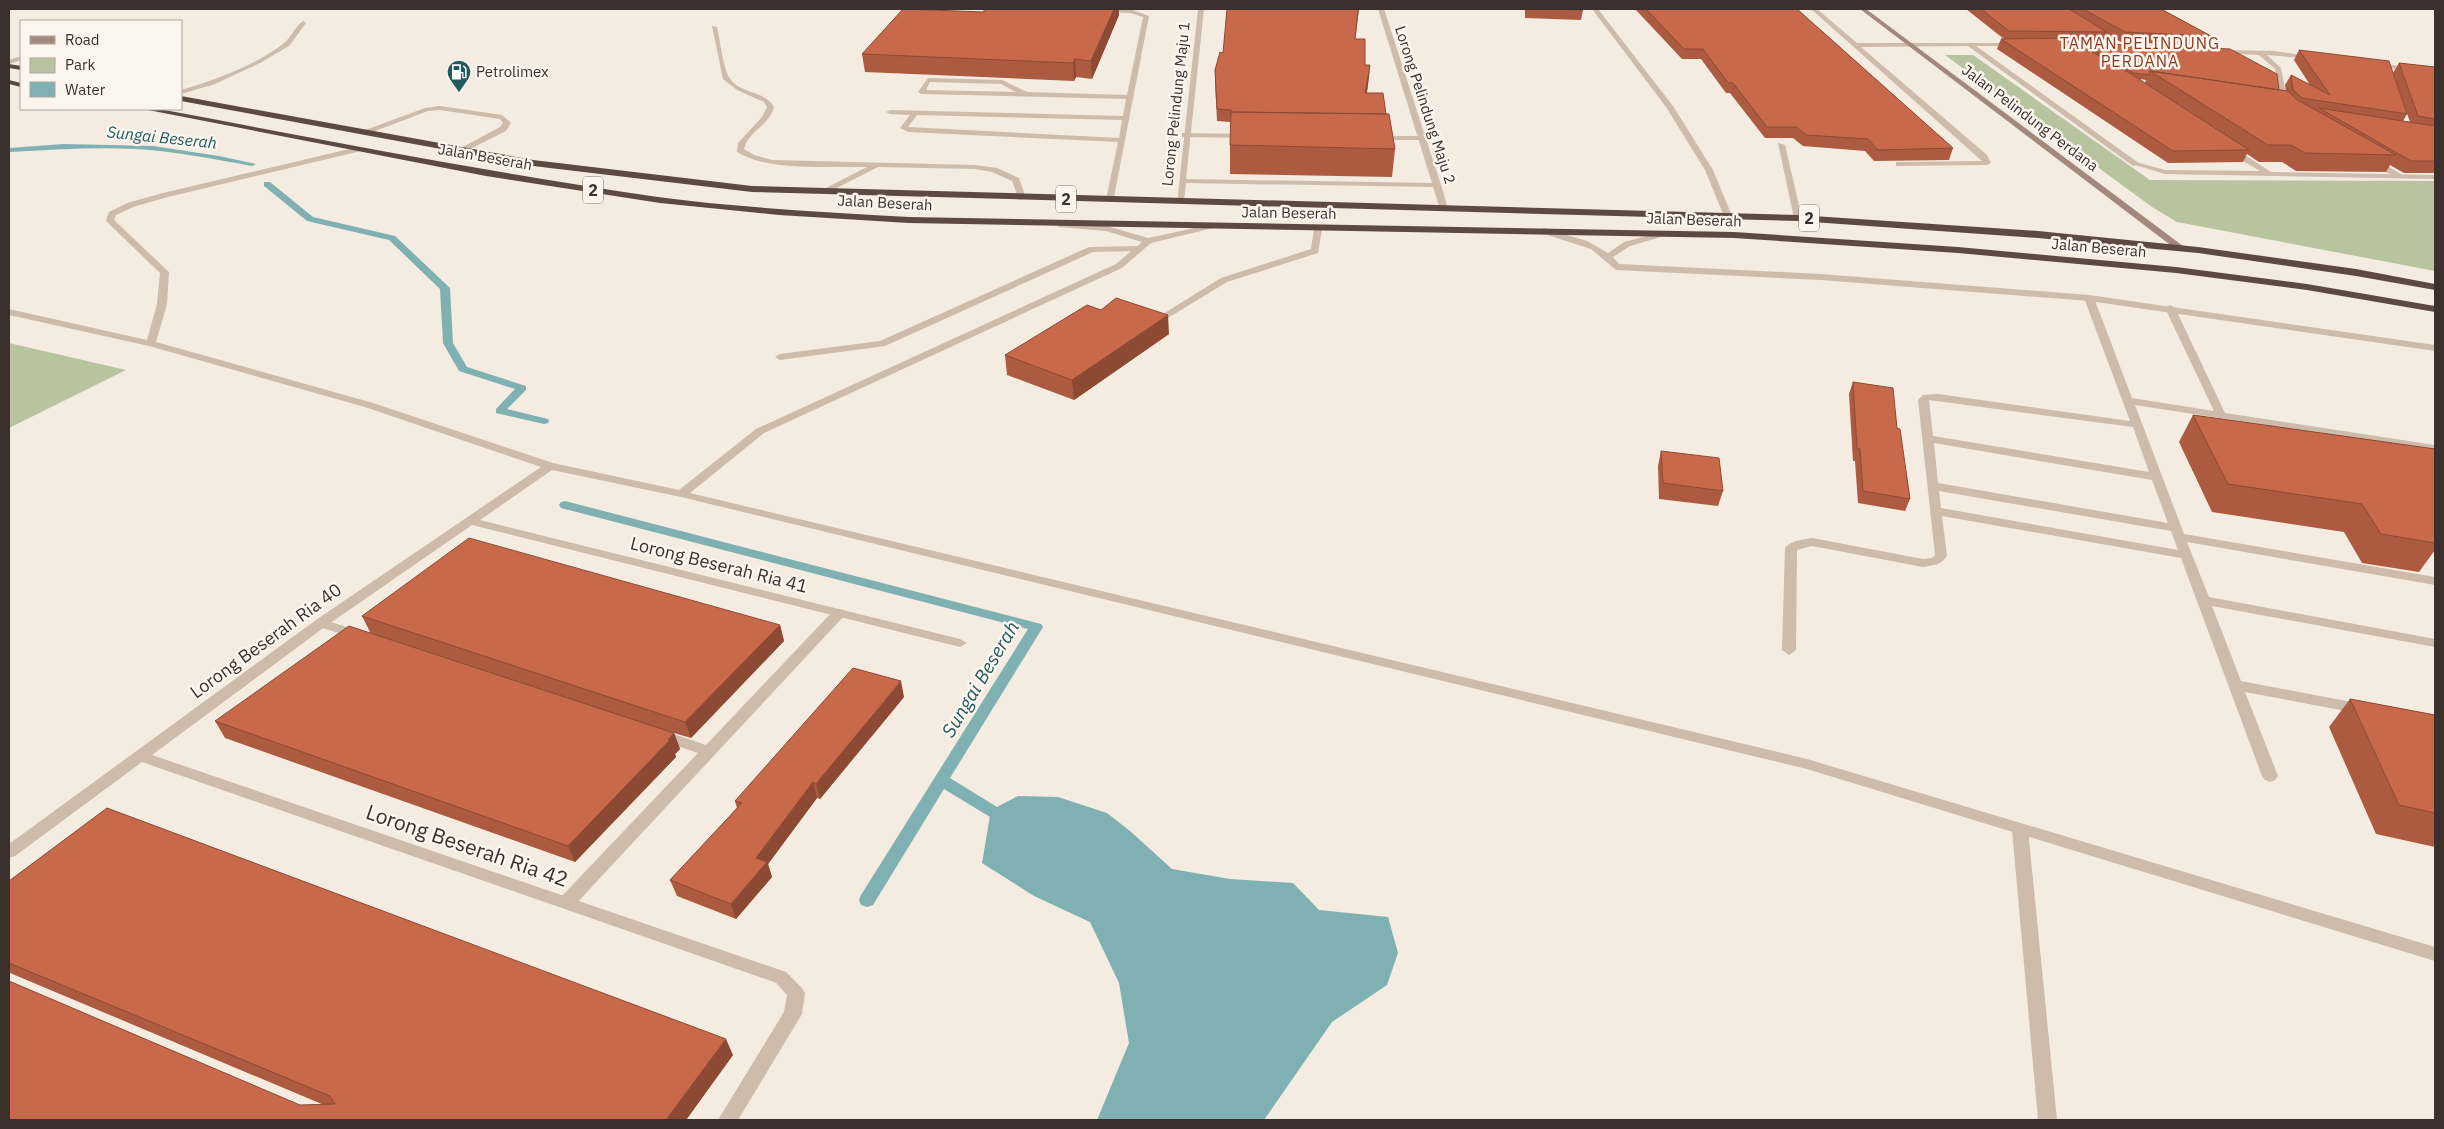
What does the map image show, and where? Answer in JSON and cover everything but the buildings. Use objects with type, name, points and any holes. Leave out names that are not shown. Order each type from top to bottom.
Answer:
[{"type":"highway","name":"Jalan Beserah","points":[[182,98],[532,163],[630,176],[752,189],[1022,198]]},
{"type":"highway","name":"Jalan Beserah","points":[[152,110],[486,174],[660,200],[779,212],[1044,222],[1108,212],[1210,226],[1734,235],[1949,249],[2176,270],[2307,287],[2435,309]]},
{"type":"highway","name":"2","points":[[1022,198],[1108,212],[1180,202]]},
{"type":"highway","name":"Jalan Beserah","points":[[1180,202],[1798,218],[1950,227],[2180,248],[2313,266],[2435,286]]},
{"type":"street","name":"Lorong Pelindung Maju 1","points":[[1180,202],[1185,135],[1201,9]]},
{"type":"street","name":"Lorong Pelindung Maju 2","points":[[1381,9],[1444,209]]},
{"type":"street","points":[[1595,9],[1669,106],[1709,170],[1728,216]]},
{"type":"street","points":[[1814,9],[1984,157],[1987,163],[1899,164]]},
{"type":"street","name":"Jalan Pelindung Perdana","points":[[1864,9],[2180,248]]},
{"type":"street","points":[[1090,10],[1130,10],[1146,16],[1108,212]]},
{"type":"street","points":[[182,92],[213,83],[258,62],[288,45],[303,23]]},
{"type":"street","points":[[2080,23],[2120,48]]},
{"type":"street","points":[[714,27],[726,79],[733,86],[767,101],[771,105],[766,118],[742,140],[740,150],[744,154],[772,162],[956,165],[994,170],[1016,180],[1022,198]]},
{"type":"street","points":[[2190,33],[2225,52]]},
{"type":"street","name":"Jalan Pelindung Perdana","points":[[1969,44],[2136,164],[2165,172],[2269,174]]},
{"type":"street","points":[[1856,45],[2026,44]]},
{"type":"street","points":[[2105,46],[2129,48]]},
{"type":"street","points":[[2205,51],[2321,58]]},
{"type":"street","points":[[2261,53],[2278,68],[2283,103],[2292,112]]},
{"type":"street","points":[[2368,64],[2435,72]]},
{"type":"street","points":[[2386,66],[2389,75]]},
{"type":"street","points":[[1027,94],[1002,82],[928,80],[921,92],[1130,97]]},
{"type":"street","points":[[2274,102],[2283,103]]},
{"type":"street","points":[[364,132],[427,109],[440,108],[502,117],[507,123],[503,130],[464,150]]},
{"type":"street","points":[[890,112],[1126,118]]},
{"type":"street","points":[[915,113],[904,128],[908,130],[1122,140]]},
{"type":"street","points":[[1185,135],[1254,136]]},
{"type":"street","points":[[1362,138],[1422,138]]},
{"type":"street","points":[[1781,145],[1798,218]]},
{"type":"street","points":[[2223,145],[2269,174],[2435,177]]},
{"type":"street","points":[[151,344],[162,304],[165,272],[110,220],[112,214],[130,205],[166,195],[358,149]]},
{"type":"street","points":[[2366,156],[2400,176]]},
{"type":"street","points":[[825,192],[880,163]]},
{"type":"street","points":[[1182,181],[1436,185]]},
{"type":"street","points":[[1044,222],[1107,230],[1148,240],[1210,226]]},
{"type":"street","points":[[1160,319],[1224,280],[1316,251],[1318,228]]},
{"type":"street","points":[[1544,231],[1578,241],[1609,256],[1616,266],[1821,277],[2090,298],[2170,308],[2435,348]]},
{"type":"street","points":[[1609,256],[1628,244],[1667,234]]},
{"type":"street","points":[[681,494],[760,431],[1119,266],[1148,240]]},
{"type":"street","points":[[780,357],[882,344],[1092,249],[1139,249]]},
{"type":"street","points":[[2090,298],[2270,776]]},
{"type":"street","points":[[2170,308],[2221,415]]},
{"type":"street","points":[[9,312],[151,344],[369,405],[550,466],[681,494],[1807,764],[2435,954]]},
{"type":"street","points":[[1790,650],[1791,548],[1798,544],[1812,542],[1923,563],[1936,562],[1941,556],[1923,400],[1927,397],[1938,396],[2138,425]]},
{"type":"street","points":[[2129,401],[2435,448]]},
{"type":"street","points":[[1928,439],[2157,477]]},
{"type":"street","name":"Lorong Beserah Ria 40","points":[[9,852],[321,624],[550,466]]},
{"type":"street","points":[[1933,486],[2435,581]]},
{"type":"street","points":[[1936,511],[2186,555]]},
{"type":"street","name":"Lorong Beserah Ria 41","points":[[470,521],[960,643]]},
{"type":"street","points":[[2204,600],[2435,643]]},
{"type":"street","points":[[566,902],[839,613]]},
{"type":"street","points":[[321,624],[368,639]]},
{"type":"street","points":[[2235,685],[2378,713]]},
{"type":"street","points":[[652,732],[709,751]]},
{"type":"street","name":"Lorong Beserah Ria 42","points":[[140,756],[780,976],[796,993],[793,1014],[727,1120]]},
{"type":"street","points":[[2020,830],[2048,1120]]},
{"type":"green space","points":[[1945,55],[1973,55],[2150,180],[2435,181],[2435,271],[2177,222],[2152,207]]},
{"type":"green space","points":[[9,343],[126,370],[9,428]]},
{"type":"water","points":[[1018,796],[1058,797],[1107,813],[1172,869],[1230,879],[1293,883],[1319,910],[1388,917],[1398,953],[1387,985],[1332,1022],[1264,1120],[1097,1120],[1129,1043],[1119,983],[1090,922],[1034,896],[982,863],[991,810]]},
{"type":"waterway","name":"Sungai Beserah","points":[[9,150],[78,146],[137,147],[186,152],[252,164]]},
{"type":"waterway","name":"Sungai Beserah","points":[[267,184],[310,219],[392,238],[445,288],[448,343],[463,369],[522,388],[500,411],[544,421]]},
{"type":"waterway","name":"Sungai Beserah","points":[[565,505],[1036,627],[941,780]]},
{"type":"waterway","points":[[867,900],[941,780]]},
{"type":"waterway","name":"Sungai Beserah","points":[[941,780],[1005,819]]},
{"type":"place","name":"Petrolimex","points":[[459,93]]},
{"type":"district","name":"TAMAN PELINDUNG PERDANA","points":[[2140,52]]}]
